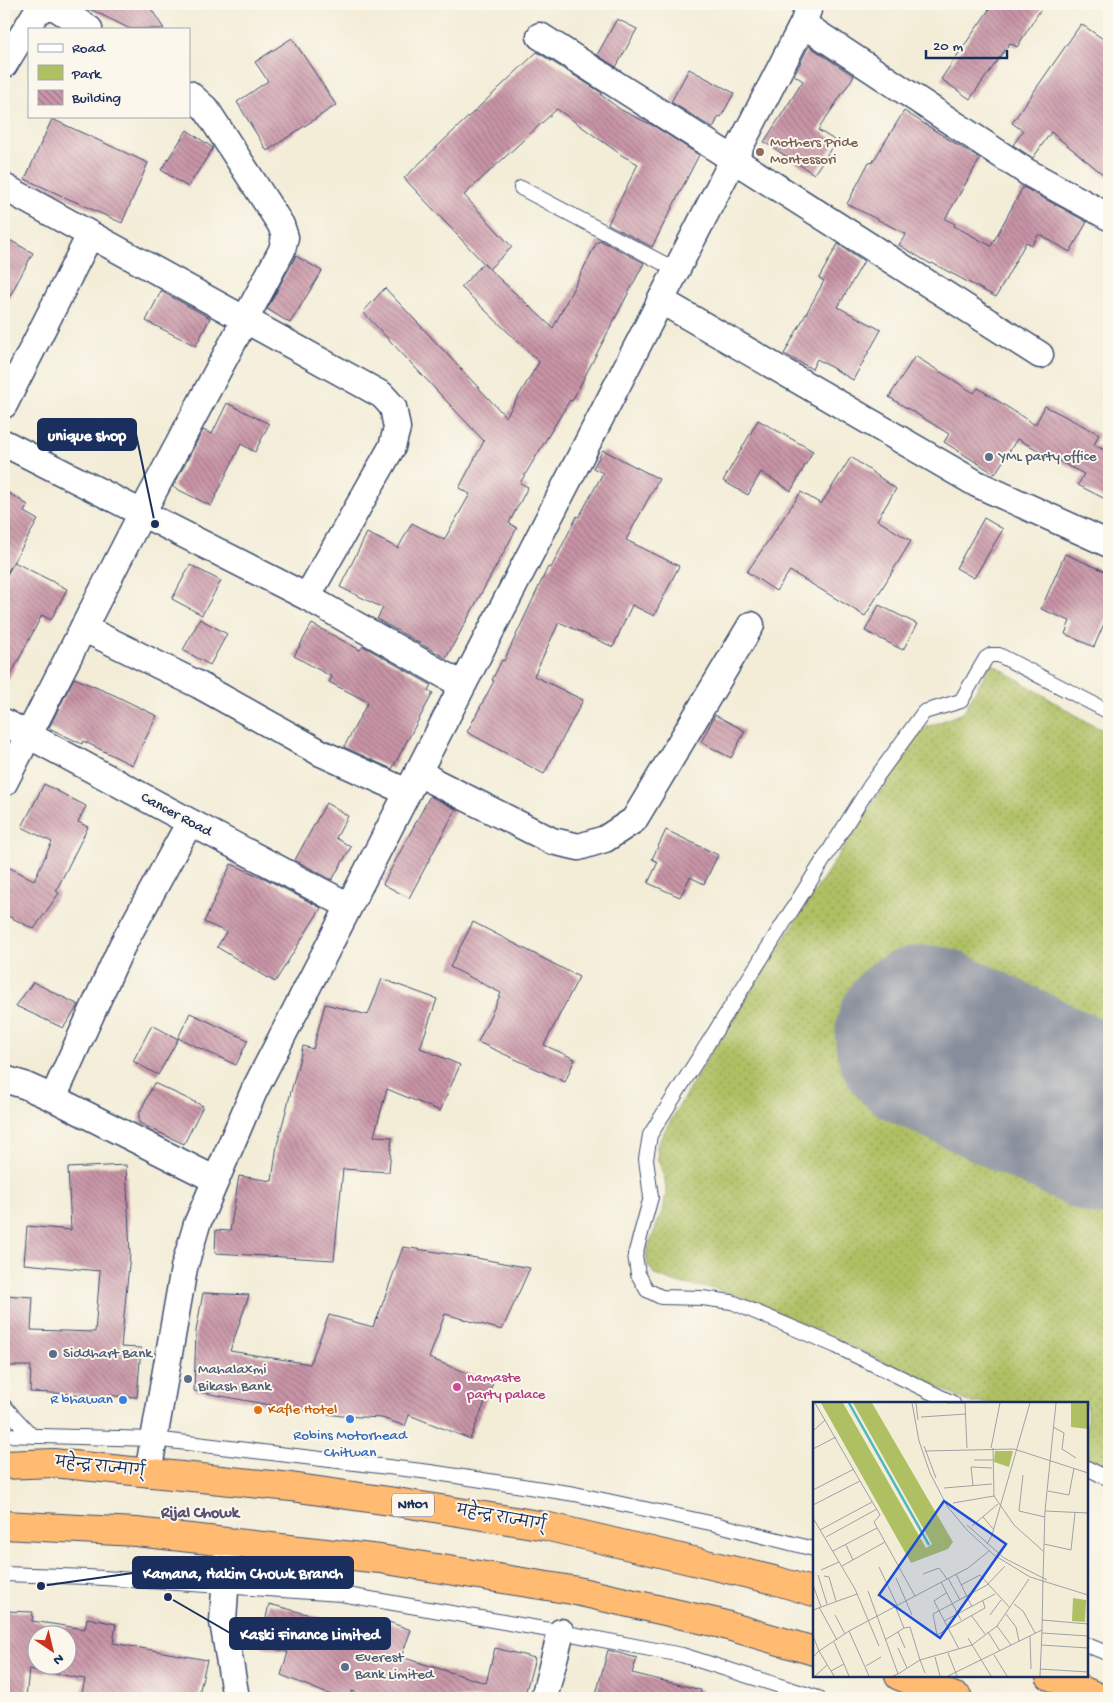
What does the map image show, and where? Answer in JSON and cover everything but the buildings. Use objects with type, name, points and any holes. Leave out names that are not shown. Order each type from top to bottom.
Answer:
[{"type":"highway","name":"महेन्द्र राज्मार्ग्","points":[[4,1465],[53,1462],[292,1487],[403,1503],[544,1526],[774,1580],[813,1592]]},
{"type":"highway","points":[[4,1525],[55,1526],[136,1532],[380,1558],[572,1590],[718,1624],[813,1651]]},
{"type":"highway","points":[[902,1677],[958,1698]]},
{"type":"highway","points":[[1052,1677],[1100,1698]]},
{"type":"street","points":[[4,65],[36,13],[45,7],[55,7],[87,28]]},
{"type":"street","points":[[148,1473],[184,1268],[197,1224],[254,1091],[807,14],[1027,172],[1109,217]]},
{"type":"street","points":[[540,36],[1040,355]]},
{"type":"street","points":[[4,784],[142,513],[282,250],[285,237],[281,225],[206,109],[190,95]]},
{"type":"street","points":[[4,187],[382,395],[393,407],[397,428],[392,448],[307,597]]},
{"type":"street","points":[[4,405],[90,235]]},
{"type":"street","points":[[660,300],[977,484],[1109,544]]},
{"type":"street","points":[[4,443],[307,597],[462,686]]},
{"type":"street","points":[[83,628],[199,685],[321,753],[412,782],[435,782],[552,841],[579,847],[605,839],[634,820],[751,625]]},
{"type":"street","name":"Cancer Road","points":[[4,722],[349,906]]},
{"type":"street","points":[[53,1098],[122,946],[190,822]]},
{"type":"street","points":[[4,1079],[24,1085],[53,1098],[216,1180]]},
{"type":"street","points":[[228,1542],[223,1622],[236,1698]]},
{"type":"street","points":[[544,1698],[561,1632]]},
{"type":"lane","points":[[521,188],[676,270]]},
{"type":"lane","points":[[951,1402],[836,1346],[732,1302],[661,1296],[647,1290],[638,1274],[635,1256],[651,1197],[646,1159],[650,1135],[870,786],[924,712],[961,700],[986,658],[992,655],[999,655],[1109,712]]},
{"type":"lane","points":[[4,1406],[32,1436]]},
{"type":"lane","points":[[4,1435],[154,1439],[430,1472],[575,1494],[715,1524],[813,1549]]},
{"type":"lane","points":[[1088,1468],[1109,1479]]},
{"type":"lane","points":[[4,1574],[224,1585],[341,1594],[682,1655],[818,1698]]},
{"type":"lane","points":[[1088,1645],[1109,1654]]},
{"type":"green space","points":[[991,663],[1090,724],[1109,733],[1109,1047],[941,966],[893,1075],[1109,1179],[1109,1468],[1088,1458],[1088,1402],[969,1402],[762,1305],[716,1289],[677,1283],[655,1275],[647,1263],[647,1250],[664,1207],[666,1193],[665,1180],[658,1160],[657,1146],[664,1132],[715,1045],[916,736],[927,727],[963,713]]},
{"type":"runway","points":[[927,1037],[1109,1124]]},
{"type":"place","name":"Mothers Pride Montessori","points":[[760,152]]},
{"type":"place","name":"YML party office","points":[[989,457]]},
{"type":"place","name":"unique shop","points":[[155,524]]},
{"type":"place","name":"Siddhart Bank","points":[[53,1354]]},
{"type":"place","name":"Mahalaxmi Bikash Bank","points":[[188,1379]]},
{"type":"place","name":"namaste party palace","points":[[457,1387]]},
{"type":"place","name":"R bhawan","points":[[123,1400]]},
{"type":"place","name":"Kafle Hotel","points":[[258,1410]]},
{"type":"place","name":"Robins Motorhead Chitwan","points":[[350,1419]]},
{"type":"place","name":"Kamana, Hakim Chowk Branch","points":[[41,1586]]},
{"type":"place","name":"Kaski Finance Limited","points":[[168,1597]]},
{"type":"place","name":"Everest Bank Limited","points":[[345,1667]]},
{"type":"district","name":"Rijal Chowk","points":[[200,1514]]}]
